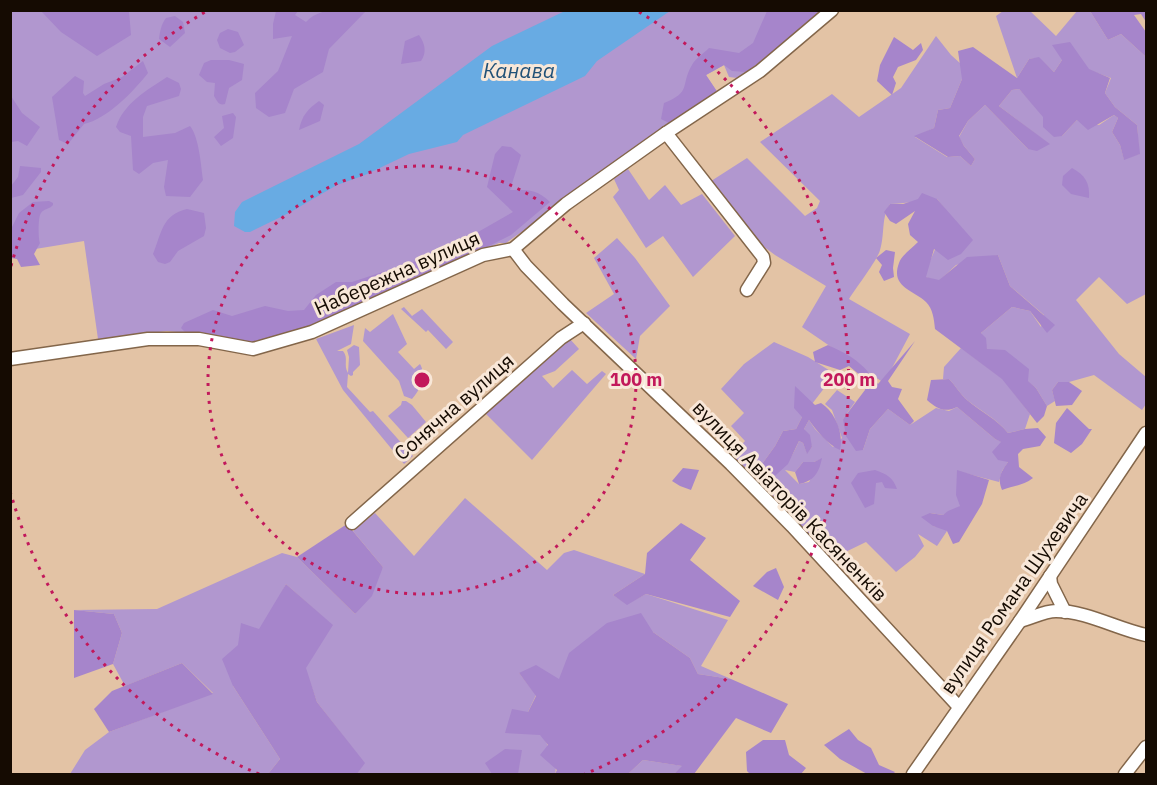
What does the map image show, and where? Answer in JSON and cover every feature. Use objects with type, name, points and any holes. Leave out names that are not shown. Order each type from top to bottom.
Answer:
[{"type":"street","name":"Набережна вулиця","points":[[10,359],[148,339],[199,339],[253,349],[312,332],[483,255],[513,249],[566,204],[760,71],[832,10]]},
{"type":"street","points":[[666,134],[763,257],[764,263],[747,290]]},
{"type":"street","name":"вулиця Авіаторів Касяненків","points":[[513,249],[525,266],[761,494],[959,707]]},
{"type":"street","name":"Сонячна вулиця","points":[[352,523],[561,338],[584,323]]},
{"type":"street","name":"вулиця Романа Шухевича","points":[[913,774],[1020,621],[1146,433]]},
{"type":"street","points":[[1050,576],[1051,584],[1065,612]]},
{"type":"street","points":[[1020,621],[1049,612],[1065,612],[1146,635]]},
{"type":"street","points":[[1125,774],[1146,747]]},
{"type":"shaded area","points":[[11,11],[828,11],[737,78],[729,77],[724,65],[706,75],[718,93],[506,243],[499,243],[351,312],[186,333],[167,331],[98,339],[84,241],[11,253]]},
{"type":"shaded area","points":[[41,11],[129,11],[131,35],[97,56],[61,32]]},
{"type":"shaded area","points":[[276,11],[298,11],[295,15],[306,22],[326,11],[366,11],[329,49],[323,72],[294,89],[285,113],[269,117],[256,108],[255,93],[278,71],[292,36],[273,39]]},
{"type":"shaded area","points":[[767,11],[828,11],[746,72],[732,71],[724,65],[706,75],[718,93],[673,125],[661,119],[664,103],[682,91],[688,72],[697,58],[709,48],[739,53],[753,43]]},
{"type":"shaded area","points":[[1003,11],[1030,11],[1056,36],[1077,11],[1090,11],[1108,40],[1121,34],[1146,55],[1146,294],[1127,304],[1099,277],[1076,300],[1119,354],[1146,377],[1146,404],[1142,410],[1094,375],[1069,382],[1058,382],[1052,390],[1055,401],[1047,406],[1036,388],[987,349],[981,333],[1012,307],[1030,311],[1041,327],[1044,315],[1010,286],[998,255],[956,265],[939,281],[925,277],[950,215],[937,199],[890,204],[885,215],[878,254],[849,299],[910,334],[884,383],[802,327],[826,286],[759,243],[708,183],[747,158],[805,216],[817,208],[820,201],[760,142],[832,94],[859,117],[901,88],[936,36],[951,55],[971,73],[962,79],[950,108],[938,110],[934,128],[915,137],[947,157],[960,156],[971,166],[975,159],[959,137],[968,121],[985,105],[1028,149],[1049,144],[999,106],[1012,90],[1019,89],[1062,136],[1077,120],[1099,125],[1114,115],[1118,118],[1112,132],[1120,145],[1124,159],[1139,154],[1137,125],[1115,107],[1105,93],[1111,78],[1062,60],[1054,72],[1039,58],[1029,59],[1017,78],[996,16]]},
{"type":"shaded area","points":[[1090,11],[1146,11],[1146,22],[1141,14],[1134,15],[1146,32],[1145,56],[1121,34],[1108,40]]},
{"type":"shaded area","points":[[175,16],[183,22],[185,33],[170,47],[159,39],[166,18]]},
{"type":"shaded area","points":[[228,29],[238,32],[244,45],[230,53],[220,48],[217,40],[220,33]]},
{"type":"shaded area","points":[[419,35],[424,48],[421,61],[401,64],[405,41]]},
{"type":"shaded area","points":[[894,37],[913,50],[921,43],[923,50],[916,60],[898,67],[893,77],[896,83],[892,95],[877,81],[880,65]]},
{"type":"shaded area","points":[[1070,42],[1089,69],[1110,78],[1105,93],[1115,107],[1137,125],[1140,154],[1124,160],[1120,145],[1112,132],[1118,118],[1114,115],[1088,130],[1077,120],[1062,136],[1054,137],[1043,127],[1043,117],[1019,89],[1012,90],[999,106],[1050,144],[1037,151],[1028,149],[985,105],[968,121],[959,136],[975,159],[971,166],[960,156],[948,157],[914,136],[934,128],[938,110],[950,108],[962,79],[958,51],[973,47],[1017,78],[1029,59],[1039,57],[1054,72],[1062,60],[1052,45]]},
{"type":"shaded area","points":[[211,60],[229,60],[244,64],[242,80],[229,88],[225,104],[220,104],[214,96],[215,83],[207,82],[199,75],[204,63]]},
{"type":"shaded area","points":[[143,61],[148,73],[127,96],[102,117],[84,124],[68,144],[59,140],[52,97],[75,76],[84,81],[85,96],[104,84],[122,77]]},
{"type":"shaded area","points":[[167,77],[179,83],[181,89],[179,96],[147,106],[143,117],[143,137],[175,133],[190,126],[198,144],[203,180],[190,197],[166,196],[164,187],[168,160],[153,163],[139,174],[133,170],[131,136],[120,132],[116,127],[130,104]]},
{"type":"shaded area","points":[[11,96],[22,113],[40,127],[27,146],[18,141],[11,142]]},
{"type":"shaded area","points":[[319,101],[324,105],[320,121],[299,130],[306,113]]},
{"type":"shaded area","points":[[233,113],[236,117],[233,138],[221,146],[214,137],[224,128],[222,116]]},
{"type":"shaded area","points":[[502,146],[511,147],[521,155],[510,190],[532,191],[550,202],[511,235],[415,283],[312,328],[252,343],[186,333],[181,328],[184,323],[213,310],[232,316],[265,306],[288,311],[304,310],[316,295],[336,282],[352,282],[419,260],[471,236],[513,212],[487,187],[495,154]]},
{"type":"shaded area","points":[[20,166],[41,168],[41,172],[23,195],[11,198],[11,186],[18,177]]},
{"type":"shaded area","points":[[1072,168],[1086,180],[1089,198],[1071,194],[1062,185],[1063,176]]},
{"type":"shaded area","points":[[628,169],[649,200],[665,185],[681,205],[702,194],[735,236],[693,277],[663,236],[646,248],[613,197],[619,190],[614,179]]},
{"type":"shaded area","points":[[922,193],[937,199],[973,240],[961,254],[948,260],[934,249],[926,277],[939,280],[967,257],[998,255],[1010,286],[1055,325],[1047,333],[1030,311],[1012,307],[981,333],[986,338],[987,349],[1005,350],[1029,369],[1028,381],[1036,388],[1047,406],[1044,416],[1037,423],[1002,379],[935,329],[933,314],[926,302],[900,283],[897,271],[900,260],[918,242],[910,235],[908,224],[915,211],[896,224],[890,221],[884,212],[890,204],[903,204],[918,199]]},
{"type":"shaded area","points":[[49,201],[53,205],[40,215],[40,243],[34,254],[40,265],[21,267],[17,259],[11,258],[12,227],[19,213],[33,202]]},
{"type":"shaded area","points":[[187,209],[204,213],[206,228],[204,236],[178,251],[170,262],[165,264],[158,262],[153,254],[164,226],[172,215]]},
{"type":"shaded area","points":[[617,238],[635,258],[670,306],[640,336],[636,359],[586,313],[614,294],[594,258]]},
{"type":"shaded area","points":[[886,250],[895,252],[894,277],[884,281],[879,272],[882,265],[876,258]]},
{"type":"shaded area","points":[[404,307],[412,316],[422,309],[453,342],[446,349],[428,330],[426,332],[401,309]]},
{"type":"shaded area","points":[[393,314],[407,344],[398,352],[414,369],[420,364],[423,373],[422,383],[412,399],[404,396],[399,381],[363,341],[365,328],[370,332]]},
{"type":"shaded area","points":[[354,325],[351,344],[337,351],[343,351],[345,354],[348,373],[347,350],[354,345],[359,347],[360,365],[353,375],[348,374],[347,387],[370,412],[373,411],[413,456],[404,464],[343,390],[316,339]]},
{"type":"shaded area","points":[[569,338],[579,349],[555,371],[542,376],[553,388],[572,370],[587,384],[602,371],[606,374],[532,460],[485,413]]},
{"type":"shaded area","points":[[915,341],[888,381],[892,387],[902,389],[898,399],[914,421],[910,425],[888,409],[870,429],[863,450],[856,451],[846,436],[843,419],[865,390],[867,381],[849,366],[840,370],[815,362],[813,352],[828,345],[837,349],[867,370],[878,384]]},
{"type":"shaded area","points":[[774,342],[808,357],[835,374],[802,417],[796,429],[783,431],[754,475],[731,456],[745,441],[731,426],[744,413],[721,389],[744,364]]},
{"type":"shaded area","points":[[961,348],[1003,379],[1030,414],[1025,429],[1008,433],[967,400],[949,379],[943,379],[944,367]]},
{"type":"shaded area","points":[[949,379],[967,400],[1008,433],[1038,428],[1046,437],[1040,446],[1023,449],[1018,454],[1019,467],[1033,478],[1002,490],[1000,475],[1008,462],[998,460],[992,452],[1001,442],[957,407],[949,410],[941,409],[927,400],[931,380]]},
{"type":"shaded area","points":[[1058,382],[1069,382],[1082,391],[1072,405],[1056,406],[1052,390]]},
{"type":"shaded area","points":[[795,386],[815,405],[821,403],[834,417],[841,437],[840,450],[827,441],[809,420],[804,429],[810,435],[812,447],[807,454],[803,443],[799,441],[788,464],[764,486],[754,475],[783,431],[796,429],[802,417],[794,408]]},
{"type":"shaded area","points":[[837,390],[855,402],[843,419],[863,450],[870,429],[888,409],[910,425],[936,408],[949,411],[957,407],[995,439],[1002,442],[1008,462],[999,482],[957,471],[961,506],[943,515],[930,513],[933,526],[947,531],[937,546],[918,534],[924,546],[915,557],[896,572],[866,542],[831,559],[764,486],[788,461],[799,441],[803,443],[807,453],[812,447],[804,429],[809,420],[833,447],[842,438],[832,410],[825,404]],"holes":[[[821,459],[809,482],[799,484],[785,470],[795,472],[803,462],[814,462]]]},
{"type":"shaded area","points":[[402,401],[412,405],[426,422],[408,438],[388,416],[401,405]]},
{"type":"shaded area","points":[[1067,408],[1089,429],[1092,429],[1082,444],[1071,453],[1054,443],[1056,423]]},
{"type":"shaded area","points":[[822,458],[815,475],[799,484],[795,472],[803,462],[814,462]]},
{"type":"shaded area","points":[[683,468],[699,470],[691,490],[672,481]]},
{"type":"shaded area","points":[[875,470],[889,476],[897,489],[885,488],[882,482],[876,483],[874,504],[865,508],[851,483],[858,473]]},
{"type":"shaded area","points":[[957,470],[989,480],[982,504],[959,542],[953,544],[947,531],[933,526],[921,517],[930,513],[943,515],[960,506],[956,495]]},
{"type":"shaded area","points":[[465,498],[547,570],[564,553],[574,550],[645,574],[613,595],[627,604],[646,594],[728,620],[701,666],[731,679],[698,674],[690,658],[653,632],[559,680],[519,673],[536,695],[528,712],[551,751],[556,767],[555,774],[357,774],[364,763],[317,702],[305,668],[332,625],[286,584],[233,686],[280,759],[268,774],[70,774],[85,750],[109,732],[213,693],[182,663],[125,686],[113,664],[122,633],[114,614],[74,610],[157,609],[282,553],[297,557],[355,614],[383,567],[353,531],[375,513],[414,556]]},
{"type":"shaded area","points":[[681,523],[706,538],[690,560],[740,601],[730,617],[646,594],[627,605],[613,595],[645,574],[647,553]]},
{"type":"shaded area","points":[[347,524],[383,567],[372,596],[355,614],[297,557]]},
{"type":"shaded area","points":[[776,568],[784,587],[778,600],[753,586],[767,572]]},
{"type":"shaded area","points":[[286,584],[333,625],[306,668],[317,702],[365,763],[357,774],[268,774],[280,759],[233,686],[222,659],[238,645],[241,623],[259,629]]},
{"type":"shaded area","points":[[74,610],[114,614],[122,633],[113,664],[74,678]]},
{"type":"shaded area","points":[[641,613],[653,632],[690,658],[698,674],[731,679],[788,704],[771,733],[736,718],[694,774],[674,774],[682,766],[643,760],[628,774],[555,774],[557,770],[540,755],[548,745],[540,735],[505,733],[512,709],[528,712],[536,696],[519,673],[536,665],[559,679],[569,653],[607,623]]},
{"type":"shaded area","points":[[182,663],[213,694],[109,732],[94,709],[112,691]]},
{"type":"shaded area","points":[[849,729],[858,740],[871,748],[879,765],[895,772],[893,774],[867,774],[840,759],[824,745]]},
{"type":"shaded area","points":[[763,740],[785,740],[789,755],[806,768],[801,774],[750,774],[747,771],[746,752]]},
{"type":"shaded area","points":[[505,749],[522,750],[518,774],[492,774],[485,763]]},
{"type":"shaded area","points":[[643,760],[683,766],[674,774],[628,774]]},
{"type":"water","name":"Канава","points":[[567,10],[670,11],[597,61],[585,76],[463,135],[457,142],[409,154],[365,175],[337,185],[289,213],[250,232],[234,226],[235,212],[242,202],[359,144],[492,46]]}]
